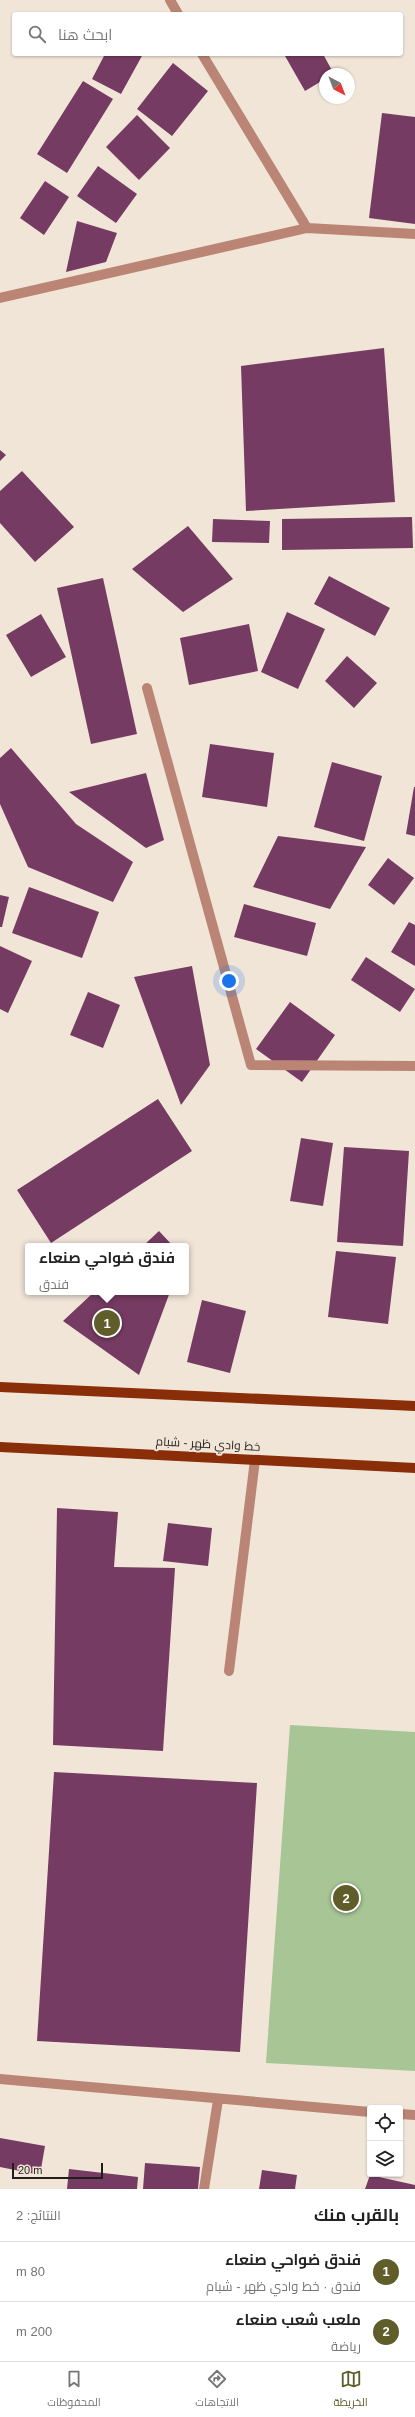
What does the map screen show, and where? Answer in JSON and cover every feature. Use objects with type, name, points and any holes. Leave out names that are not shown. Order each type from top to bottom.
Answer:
[{"type":"main road","points":[[0,1387],[415,1406]]},
{"type":"main road","name":"خط وادي ظهر - شبام","points":[[0,1447],[415,1468]]},
{"type":"street","points":[[170,0],[177,12]]},
{"type":"street","points":[[203,56],[307,228]]},
{"type":"street","points":[[0,298],[307,228],[415,234]]},
{"type":"street","points":[[147,688],[251,1065],[415,1066]]},
{"type":"street","points":[[229,1672],[255,1460]]},
{"type":"street","points":[[0,2079],[218,2100],[367,2112]]},
{"type":"street","points":[[204,2189],[218,2100]]},
{"type":"street","points":[[403,2114],[415,2115]]},
{"type":"green space","points":[[290,1725],[415,1732],[415,2071],[266,2063]]},
{"type":"building","points":[[104,56],[142,56],[121,94],[92,79]]},
{"type":"building","points":[[285,56],[324,56],[331,68],[319,68],[319,83],[305,91]]},
{"type":"building","points":[[173,63],[208,91],[172,136],[137,109]]},
{"type":"building","points":[[83,81],[113,99],[67,173],[37,154]]},
{"type":"building","points":[[382,113],[415,117],[415,224],[369,218]]},
{"type":"building","points":[[137,115],[170,148],[139,180],[106,147]]},
{"type":"building","points":[[98,166],[137,194],[116,223],[77,196]]},
{"type":"building","points":[[45,181],[69,197],[44,235],[20,218]]},
{"type":"building","points":[[77,221],[117,233],[106,262],[66,272]]},
{"type":"building","points":[[384,348],[395,502],[246,511],[241,366]]},
{"type":"building","points":[[0,450],[6,455],[0,461]]},
{"type":"building","points":[[22,471],[74,527],[35,562],[0,523],[0,491]]},
{"type":"building","points":[[412,517],[413,548],[282,550],[282,519]]},
{"type":"building","points":[[213,519],[270,521],[269,543],[212,542]]},
{"type":"building","points":[[188,526],[233,579],[183,612],[132,569]]},
{"type":"building","points":[[329,576],[390,608],[375,636],[314,604]]},
{"type":"building","points":[[103,578],[137,734],[91,744],[57,588]]},
{"type":"building","points":[[287,612],[325,629],[298,689],[261,672]]},
{"type":"building","points":[[41,614],[66,657],[31,677],[6,635]]},
{"type":"building","points":[[249,624],[258,671],[189,685],[180,638]]},
{"type":"building","points":[[347,656],[377,683],[354,708],[325,681]]},
{"type":"building","points":[[210,744],[274,753],[267,807],[202,797]]},
{"type":"building","points":[[11,748],[76,824],[133,862],[113,902],[28,867],[0,804],[0,758]]},
{"type":"building","points":[[332,762],[382,776],[364,841],[314,827]]},
{"type":"building","points":[[146,773],[164,840],[146,848],[69,792]]},
{"type":"building","points":[[415,787],[415,836],[406,834]]},
{"type":"building","points":[[278,836],[366,847],[330,909],[253,887]]},
{"type":"building","points":[[388,858],[414,878],[394,905],[368,885]]},
{"type":"building","points":[[29,887],[99,912],[82,958],[12,933]]},
{"type":"building","points":[[0,895],[9,897],[2,927],[0,927]]},
{"type":"building","points":[[244,904],[316,923],[307,956],[234,937]]},
{"type":"building","points":[[409,922],[415,925],[415,966],[391,952]]},
{"type":"building","points":[[0,946],[32,961],[8,1013],[0,1009]]},
{"type":"building","points":[[366,957],[415,989],[400,1012],[351,980]]},
{"type":"building","points":[[192,966],[210,1065],[181,1105],[134,977]]},
{"type":"building","points":[[88,992],[120,1005],[103,1048],[70,1035]]},
{"type":"building","points":[[290,1002],[335,1035],[302,1082],[256,1049]]},
{"type":"building","points":[[158,1099],[192,1151],[51,1243],[17,1190]]},
{"type":"building","points":[[301,1138],[333,1143],[323,1206],[290,1201]]},
{"type":"building","points":[[344,1147],[409,1151],[403,1246],[337,1242]]},
{"type":"building","points":[[159,1231],[170,1243],[146,1243]]},
{"type":"building","points":[[336,1251],[396,1257],[388,1324],[328,1317]]},
{"type":"building","points":[[91,1295],[169,1295],[139,1375],[63,1321]]},
{"type":"building","points":[[202,1300],[246,1311],[230,1373],[187,1362]]},
{"type":"building","points":[[57,1508],[118,1512],[114,1567],[175,1568],[163,1751],[53,1745]]},
{"type":"building","points":[[168,1523],[212,1528],[208,1566],[163,1561]]},
{"type":"building","points":[[54,1772],[257,1783],[240,2052],[37,2041]]},
{"type":"building","points":[[0,2138],[45,2146],[40,2175],[0,2167]]},
{"type":"building","points":[[145,2163],[200,2167],[198,2189],[143,2189]]},
{"type":"building","points":[[69,2169],[138,2177],[137,2189],[67,2189]]},
{"type":"building","points":[[262,2170],[297,2175],[295,2189],[259,2189]]},
{"type":"building","points":[[369,2177],[379,2177],[415,2185],[415,2189],[365,2189]]},
{"type":"place","name":"فندق ضواحي صنعاء","points":[[107,1323]]},
{"type":"place","name":"ملعب شعب صنعاء","points":[[346,1898]]}]
